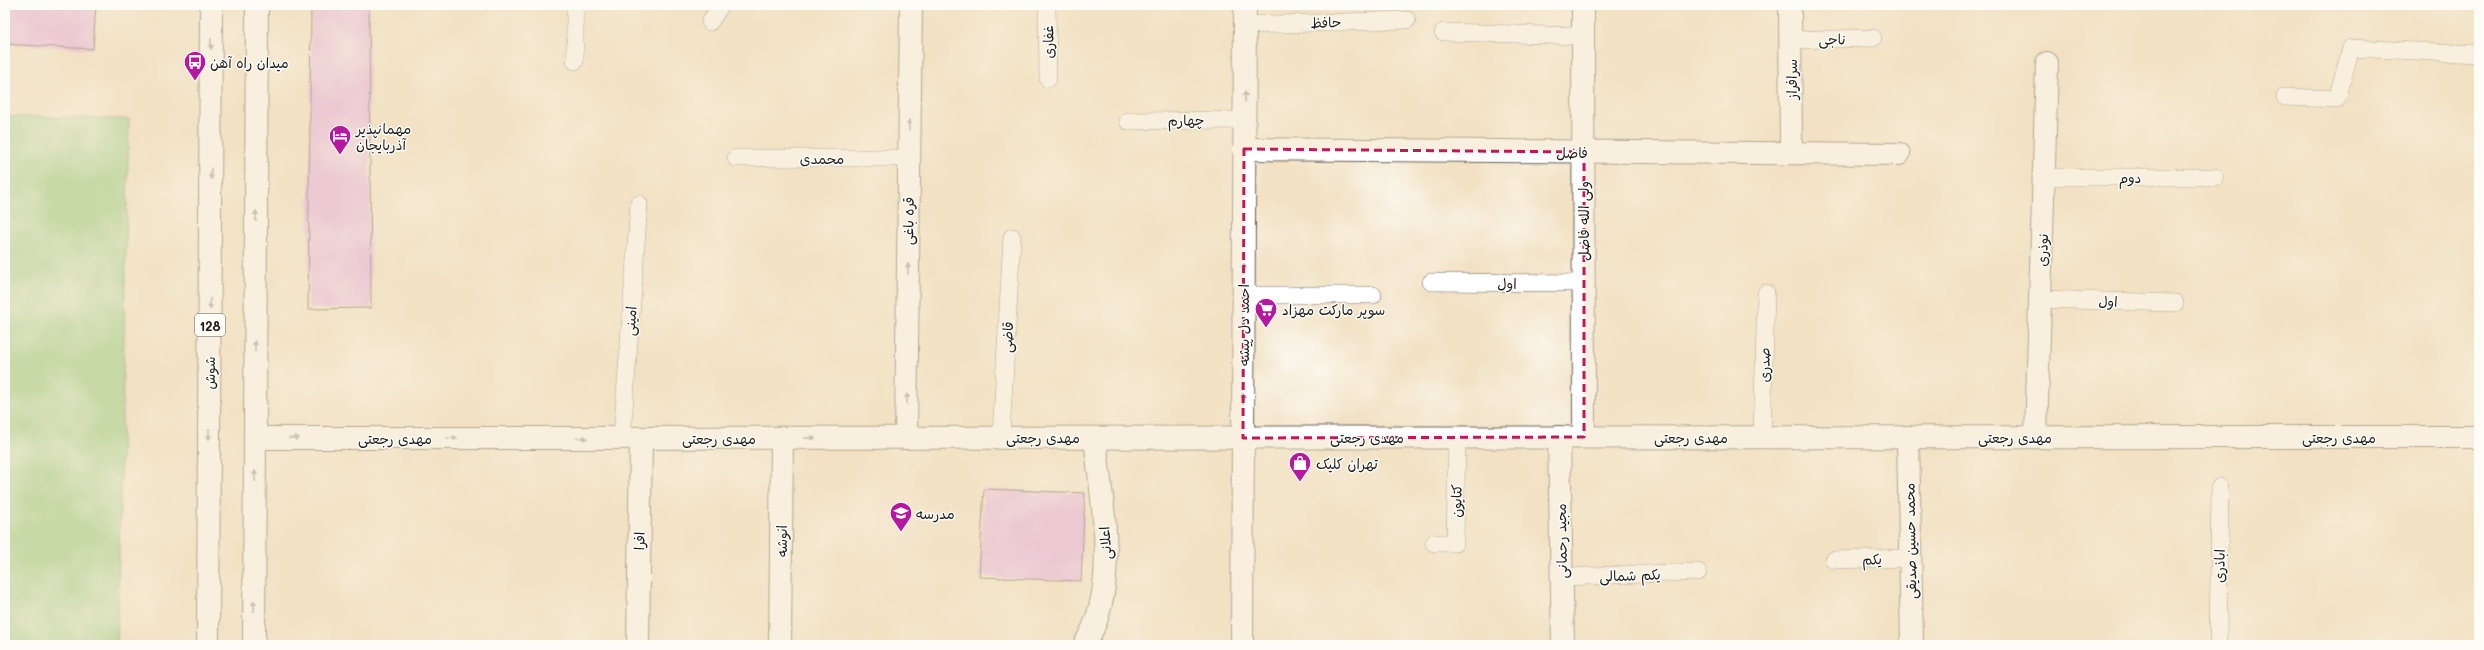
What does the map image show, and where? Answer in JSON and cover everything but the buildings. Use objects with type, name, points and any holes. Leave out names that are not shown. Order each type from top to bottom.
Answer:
[{"type":"street","name":"شوش","points":[[208,645],[211,5]]},
{"type":"street","points":[[254,645],[256,5]]},
{"type":"street","name":"قره باغی","points":[[906,438],[911,5]]},
{"type":"street","name":"ولی الله فاضل","points":[[1583,5],[1584,437]]},
{"type":"street","name":"سرافراز","points":[[1790,5],[1791,153]]},
{"type":"street","name":"احمد دل پیشه","points":[[1242,645],[1245,15]]},
{"type":"street","name":"نوذری","points":[[2036,437],[2047,63]]},
{"type":"street","name":"فاضل","points":[[1244,149],[1899,154]]},
{"type":"street","name":"مجید رحمانی","points":[[1559,437],[1563,645]]},
{"type":"street","name":"محمد حسین صدیقی","points":[[1908,437],[1912,645]]},
{"type":"street","name":"مهدی رجعتی","points":[[255,438],[2479,437]]},
{"type":"street","name":"افرا","points":[[632,438],[638,645]]},
{"type":"street","name":"انوشه","points":[[780,645],[782,438]]},
{"type":"street","name":"اعلانی","points":[[1084,645],[1089,637],[1104,589],[1107,560],[1095,438]]},
{"type":"lane","points":[[575,5],[575,61]]},
{"type":"lane","points":[[710,22],[721,5]]},
{"type":"lane","name":"غفاری","points":[[1047,5],[1048,80]]},
{"type":"lane","name":"حافظ","points":[[1245,15],[1407,20]]},
{"type":"lane","points":[[1444,32],[1583,36]]},
{"type":"lane","name":"ناجی","points":[[1790,40],[1873,38]]},
{"type":"lane","points":[[2285,97],[2337,99],[2351,48],[2479,54]]},
{"type":"lane","name":"چهارم","points":[[1128,121],[1244,120]]},
{"type":"lane","name":"محمدی","points":[[736,158],[909,158]]},
{"type":"lane","name":"دوم","points":[[2044,177],[2215,177]]},
{"type":"lane","name":"امینی","points":[[632,438],[639,204]]},
{"type":"lane","name":"قاضی","points":[[1001,437],[1012,237]]},
{"type":"lane","name":"اول","points":[[1431,282],[1583,283]]},
{"type":"lane","name":"صدری","points":[[1762,437],[1766,293]]},
{"type":"lane","points":[[1243,295],[1373,294]]},
{"type":"lane","name":"اول","points":[[2040,299],[2175,303]]},
{"type":"lane","name":"کتایون","points":[[1434,542],[1455,543],[1457,438]]},
{"type":"lane","name":"اباذری","points":[[2218,645],[2220,487]]},
{"type":"lane","name":"یکم","points":[[1834,560],[1911,558]]},
{"type":"lane","name":"یکم شمالی","points":[[1562,577],[1698,572]]},
{"type":"highlighted area","points":[[1244,149],[1584,152],[1584,437],[1243,438]]},
{"type":"green space","points":[[5,116],[129,119],[117,645],[5,645]]},
{"type":"place","name":"میدان راه آهن","points":[[195,82]]},
{"type":"place","name":"مهمانپذیر آذربایجان","points":[[340,156]]},
{"type":"place","name":"سوپر مارکت مهزاد","points":[[1266,328]]},
{"type":"place","name":"تهران کلیک","points":[[1300,482]]},
{"type":"place","name":"مدرسه","points":[[901,532]]}]
